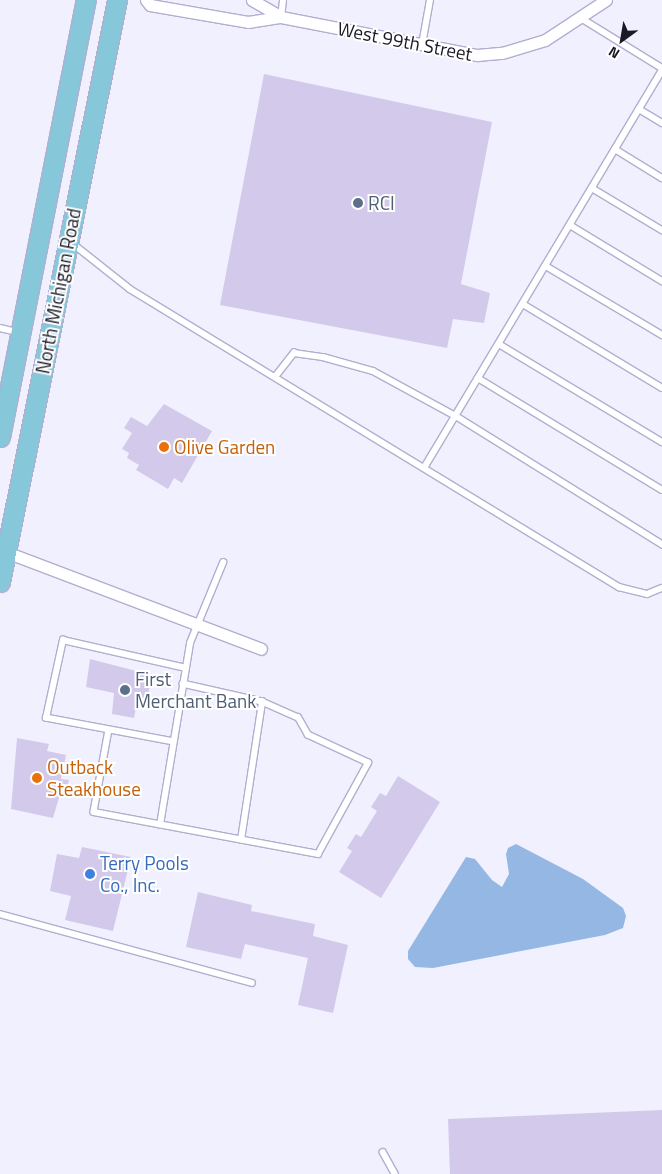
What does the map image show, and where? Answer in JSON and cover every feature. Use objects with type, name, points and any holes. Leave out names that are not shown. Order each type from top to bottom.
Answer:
[{"type":"main road","name":"North Michigan Road","points":[[0,437],[86,0]]},
{"type":"main road","name":"North Michigan Road","points":[[0,582],[3,551],[69,240],[117,0]]},
{"type":"street","name":"West 99th Street","points":[[146,0],[150,5],[248,22],[281,17]]},
{"type":"street","name":"West 99th Street","points":[[252,0],[281,17],[477,55],[502,54],[545,40],[606,0]]},
{"type":"street","points":[[3,551],[261,649]]},
{"type":"lane","points":[[281,17],[283,0]]},
{"type":"lane","points":[[422,45],[430,0]]},
{"type":"lane","points":[[424,468],[662,69],[581,18]]},
{"type":"lane","points":[[639,109],[662,123]]},
{"type":"lane","points":[[615,150],[662,178]]},
{"type":"lane","points":[[592,188],[662,230]]},
{"type":"lane","points":[[570,225],[662,281]]},
{"type":"lane","points":[[69,240],[130,289],[619,587],[646,594],[662,588]]},
{"type":"lane","points":[[546,266],[662,335]]},
{"type":"lane","points":[[523,304],[662,388]]},
{"type":"lane","points":[[0,328],[21,332]]},
{"type":"lane","points":[[499,344],[662,442]]},
{"type":"lane","points":[[275,377],[294,353],[323,356],[373,371],[456,416],[662,544]]},
{"type":"lane","points":[[478,378],[662,490]]},
{"type":"lane","points":[[160,825],[186,668],[197,624],[223,563]]},
{"type":"lane","points":[[174,742],[46,718],[63,640],[186,668]]},
{"type":"lane","points":[[109,730],[94,812],[318,854],[368,763],[308,735],[298,718],[262,702],[183,684]]},
{"type":"lane","points":[[241,840],[262,702]]},
{"type":"lane","points":[[0,914],[252,982]]},
{"type":"lane","points":[[384,1152],[395,1174]]},
{"type":"water","points":[[516,844],[583,879],[623,908],[626,916],[623,928],[605,935],[433,968],[415,967],[408,959],[408,951],[466,857],[475,859],[492,880],[502,887],[509,874],[506,854],[508,848]]},
{"type":"building","name":"RCI","points":[[264,74],[492,122],[461,284],[490,293],[484,323],[453,319],[447,348],[220,305]]},
{"type":"building","name":"Olive Garden","points":[[164,404],[212,431],[182,483],[174,478],[168,489],[136,470],[139,465],[127,458],[129,453],[122,449],[132,433],[124,428],[131,417],[147,426]]},
{"type":"building","name":"First Merchant Bank","points":[[90,659],[152,675],[147,700],[138,697],[134,718],[112,714],[114,693],[86,687]]},
{"type":"building","name":"Outback Steakhouse","points":[[17,738],[49,744],[47,751],[66,755],[61,779],[69,780],[66,792],[61,791],[53,818],[11,809]]},
{"type":"building","points":[[398,776],[440,802],[381,898],[339,872],[352,851],[347,848],[356,834],[361,837],[377,811],[371,807],[380,793],[386,796]]},
{"type":"building","name":"Terry Pools Co., Inc.","points":[[82,847],[131,857],[113,931],[65,920],[71,896],[50,891],[57,854],[79,858]]},
{"type":"building","points":[[198,892],[252,905],[251,911],[315,924],[313,936],[348,945],[333,1013],[298,1005],[308,958],[245,944],[241,959],[186,947]]},
{"type":"building","points":[[662,1110],[662,1174],[450,1174],[448,1119]]},
{"type":"place","name":"RCI","points":[[358,203]]},
{"type":"place","name":"Olive Garden","points":[[164,447]]},
{"type":"place","name":"First Merchant Bank","points":[[125,690]]},
{"type":"place","name":"Outback Steakhouse","points":[[37,778]]},
{"type":"place","name":"Terry Pools Co., Inc.","points":[[90,874]]}]
